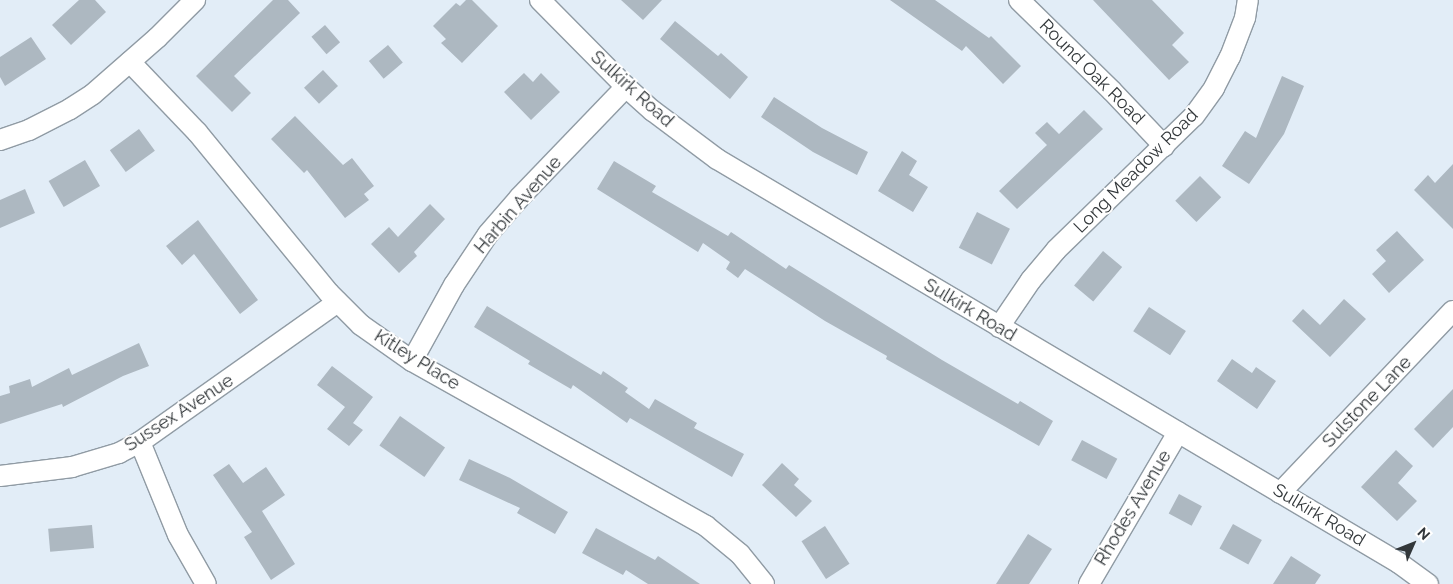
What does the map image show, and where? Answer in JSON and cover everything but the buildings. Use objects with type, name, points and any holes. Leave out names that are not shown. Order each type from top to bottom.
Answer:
[{"type":"street","points":[[0,140],[29,130],[70,109],[93,94],[130,62],[195,0]]},
{"type":"street","name":"Sulkirk Road","points":[[540,0],[626,87],[653,111],[717,158],[1399,563],[1428,584]]},
{"type":"street","name":"Round Oak Road","points":[[1019,0],[1112,91],[1164,146]]},
{"type":"street","name":"Long Meadow Road","points":[[999,327],[1031,280],[1056,250],[1194,116],[1214,88],[1230,57],[1245,18],[1248,0]]},
{"type":"street","name":"Kitley Place","points":[[130,62],[196,132],[338,302],[362,324],[412,361],[706,526],[740,554],[764,584]]},
{"type":"street","name":"Harbin Avenue","points":[[412,361],[454,285],[488,234],[520,197],[626,87]]},
{"type":"street","name":"Sussex Avenue","points":[[0,476],[72,467],[119,453],[140,442],[338,302]]},
{"type":"street","name":"Sulstone Lane","points":[[1280,493],[1453,311]]},
{"type":"street","name":"Rhodes Avenue","points":[[1089,584],[1178,432]]},
{"type":"street","points":[[140,442],[178,535],[206,584]]}]
